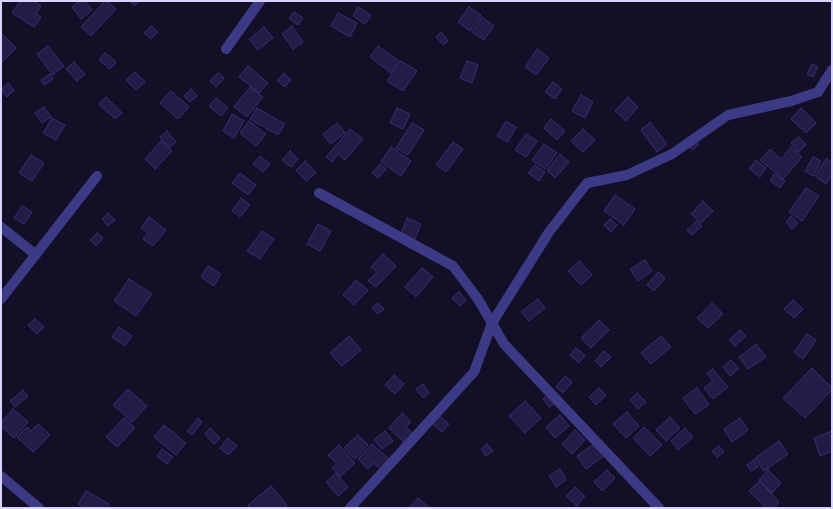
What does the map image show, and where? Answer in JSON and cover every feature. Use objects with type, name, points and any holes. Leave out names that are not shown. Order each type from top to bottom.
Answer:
[{"type":"street","points":[[226,49],[260,1]]},
{"type":"street","points":[[350,508],[474,372],[492,323],[549,232],[587,183],[626,175],[672,154],[728,115],[791,101],[818,92],[832,70]]},
{"type":"street","points":[[1,298],[97,176]]},
{"type":"street","points":[[319,193],[453,266],[478,299],[504,344],[659,508]]},
{"type":"street","points":[[1,227],[36,255]]},
{"type":"street","points":[[1,476],[39,508]]},
{"type":"building","points":[[20,1],[34,1],[41,6],[36,14],[41,17],[34,27],[12,13]]},
{"type":"building","points":[[80,1],[85,1],[92,10],[81,19],[72,7]]},
{"type":"building","points":[[105,1],[116,9],[91,36],[81,27]]},
{"type":"building","points":[[130,1],[140,1],[134,6]]},
{"type":"building","points":[[358,7],[371,15],[365,24],[353,16]]},
{"type":"building","points":[[469,7],[481,15],[470,31],[458,22]]},
{"type":"building","points":[[294,12],[303,18],[298,25],[289,18]]},
{"type":"building","points":[[338,13],[357,23],[350,37],[331,26]]},
{"type":"building","points":[[482,17],[494,26],[484,40],[472,32]]},
{"type":"building","points":[[151,26],[158,32],[151,39],[144,33]]},
{"type":"building","points":[[292,26],[303,42],[293,49],[282,34]]},
{"type":"building","points":[[264,27],[273,38],[258,50],[249,39]]},
{"type":"building","points":[[441,32],[448,41],[443,45],[436,37]]},
{"type":"building","points":[[3,35],[16,48],[2,62],[1,38]]},
{"type":"building","points":[[48,46],[64,66],[53,75],[37,54]]},
{"type":"building","points":[[378,46],[399,61],[391,73],[370,57]]},
{"type":"building","points":[[537,49],[549,58],[536,75],[525,67]]},
{"type":"building","points":[[105,53],[116,62],[110,69],[99,60]]},
{"type":"building","points":[[401,61],[417,71],[403,91],[387,81]]},
{"type":"building","points":[[467,61],[478,65],[472,83],[460,78]]},
{"type":"building","points":[[74,62],[85,74],[77,81],[66,69]]},
{"type":"building","points":[[812,64],[818,67],[813,77],[807,74]]},
{"type":"building","points":[[248,66],[268,83],[259,93],[239,77]]},
{"type":"building","points":[[135,72],[145,82],[136,90],[126,80]]},
{"type":"building","points":[[218,73],[224,78],[216,87],[210,81]]},
{"type":"building","points":[[284,73],[291,80],[285,87],[277,81]]},
{"type":"building","points":[[50,74],[53,79],[44,85],[41,80]]},
{"type":"building","points":[[553,82],[562,89],[555,99],[545,92]]},
{"type":"building","points":[[8,83],[14,90],[7,97],[1,90]]},
{"type":"building","points":[[250,87],[263,97],[247,117],[234,107]]},
{"type":"building","points":[[191,89],[197,96],[190,102],[184,96]]},
{"type":"building","points":[[171,91],[189,107],[178,119],[160,103]]},
{"type":"building","points":[[581,95],[593,102],[585,118],[572,111]]},
{"type":"building","points":[[106,97],[122,113],[115,119],[99,104]]},
{"type":"building","points":[[628,97],[638,107],[626,121],[615,111]]},
{"type":"building","points":[[216,98],[228,108],[221,116],[209,106]]},
{"type":"building","points":[[44,107],[51,117],[42,123],[35,113]]},
{"type":"building","points":[[257,108],[285,124],[278,135],[250,119]]},
{"type":"building","points":[[397,108],[410,114],[403,129],[390,123]]},
{"type":"building","points":[[801,108],[816,123],[806,133],[791,119]]},
{"type":"building","points":[[232,114],[244,121],[234,138],[223,131]]},
{"type":"building","points":[[52,118],[65,125],[56,140],[43,133]]},
{"type":"building","points":[[551,119],[565,131],[557,140],[544,128]]},
{"type":"building","points":[[249,121],[266,134],[256,146],[240,133]]},
{"type":"building","points":[[506,121],[516,127],[508,142],[497,136]]},
{"type":"building","points":[[650,122],[667,144],[657,152],[641,130]]},
{"type":"building","points":[[337,123],[345,133],[331,144],[323,134]]},
{"type":"building","points":[[412,123],[424,130],[408,155],[396,148]]},
{"type":"building","points":[[350,129],[363,139],[345,160],[338,154],[332,162],[326,157]]},
{"type":"building","points":[[583,129],[595,140],[583,152],[571,141]]},
{"type":"building","points":[[167,131],[176,142],[169,148],[160,137]]},
{"type":"building","points":[[526,134],[537,141],[526,157],[515,150]]},
{"type":"building","points":[[692,136],[699,145],[692,150],[686,141]]},
{"type":"building","points":[[799,137],[806,145],[798,152],[791,143]]},
{"type":"building","points":[[161,141],[172,151],[155,169],[145,159]]},
{"type":"building","points":[[453,142],[463,149],[446,172],[436,165]]},
{"type":"building","points":[[544,144],[557,153],[545,169],[532,160]]},
{"type":"building","points":[[391,147],[411,161],[401,176],[381,162]]},
{"type":"building","points":[[791,147],[802,157],[783,179],[760,160],[770,149],[781,159]]},
{"type":"building","points":[[290,151],[298,159],[291,167],[282,160]]},
{"type":"building","points":[[560,154],[569,162],[555,178],[547,170]]},
{"type":"building","points":[[31,155],[44,163],[32,181],[19,173]]},
{"type":"building","points":[[260,156],[270,164],[263,172],[253,164]]},
{"type":"building","points":[[813,157],[821,161],[813,176],[805,171]]},
{"type":"building","points":[[826,159],[832,162],[832,175],[826,184],[815,176]]},
{"type":"building","points":[[756,160],[766,168],[760,177],[749,169]]},
{"type":"building","points":[[305,161],[316,173],[306,181],[296,170]]},
{"type":"building","points":[[380,164],[386,169],[378,178],[372,173]]},
{"type":"building","points":[[535,165],[545,172],[539,181],[528,173]]},
{"type":"building","points":[[240,173],[256,185],[248,195],[232,183]]},
{"type":"building","points":[[774,174],[785,181],[780,188],[770,181]]},
{"type":"building","points":[[806,188],[819,196],[802,221],[789,212]]},
{"type":"building","points":[[615,195],[635,209],[624,225],[604,211]]},
{"type":"building","points":[[241,198],[250,205],[240,217],[232,211]]},
{"type":"building","points":[[703,201],[713,211],[701,223],[691,214]]},
{"type":"building","points":[[22,206],[32,212],[24,224],[14,218]]},
{"type":"building","points":[[108,213],[115,220],[108,226],[102,219]]},
{"type":"building","points":[[791,216],[798,223],[792,229],[786,222]]},
{"type":"building","points":[[149,217],[166,230],[153,246],[143,239],[148,233],[141,228]]},
{"type":"building","points":[[407,218],[421,224],[415,239],[401,234]]},
{"type":"building","points":[[610,219],[617,225],[611,232],[604,225]]},
{"type":"building","points":[[697,221],[702,226],[692,235],[687,230]]},
{"type":"building","points":[[318,224],[331,231],[320,251],[307,244]]},
{"type":"building","points":[[262,231],[274,239],[260,259],[247,251]]},
{"type":"building","points":[[97,233],[103,238],[96,246],[90,240]]},
{"type":"building","points":[[383,254],[396,266],[376,287],[368,281],[377,272],[371,267]]},
{"type":"building","points":[[645,260],[652,271],[638,281],[630,269]]},
{"type":"building","points":[[580,261],[592,275],[581,285],[568,271]]},
{"type":"building","points":[[208,266],[221,274],[214,286],[201,277]]},
{"type":"building","points":[[422,268],[433,277],[416,297],[405,287]]},
{"type":"building","points":[[658,272],[665,278],[654,291],[647,285]]},
{"type":"building","points":[[129,279],[152,294],[136,316],[114,301]]},
{"type":"building","points":[[356,280],[368,290],[354,305],[343,295]]},
{"type":"building","points":[[459,292],[466,300],[460,306],[452,298]]},
{"type":"building","points":[[538,299],[545,308],[529,321],[521,312]]},
{"type":"building","points":[[793,300],[803,309],[794,318],[784,309]]},
{"type":"building","points":[[378,303],[384,309],[378,314],[372,308]]},
{"type":"building","points":[[712,303],[723,314],[708,328],[697,318]]},
{"type":"building","points":[[35,319],[44,327],[37,334],[28,325]]},
{"type":"building","points":[[599,320],[609,330],[591,348],[581,338]]},
{"type":"building","points":[[119,327],[132,336],[125,346],[112,337]]},
{"type":"building","points":[[740,330],[746,336],[735,346],[729,340]]},
{"type":"building","points":[[807,334],[816,340],[803,359],[794,352]]},
{"type":"building","points":[[349,336],[361,350],[342,366],[330,353]]},
{"type":"building","points":[[661,336],[671,347],[651,364],[641,353]]},
{"type":"building","points":[[756,344],[766,357],[748,369],[739,357]]},
{"type":"building","points":[[576,348],[585,355],[579,363],[570,355]]},
{"type":"building","points":[[604,351],[611,357],[601,367],[595,361]]},
{"type":"building","points":[[731,360],[739,369],[730,376],[723,367]]},
{"type":"building","points":[[812,368],[832,388],[832,390],[805,418],[783,398]]},
{"type":"building","points":[[713,369],[728,387],[713,399],[704,388],[713,381],[707,373]]},
{"type":"building","points":[[394,375],[404,384],[395,394],[385,385]]},
{"type":"building","points":[[565,376],[572,382],[563,393],[556,387]]},
{"type":"building","points":[[423,384],[429,393],[423,398],[416,389]]},
{"type":"building","points":[[599,388],[606,395],[596,405],[589,397]]},
{"type":"building","points":[[697,388],[709,405],[695,414],[683,398]]},
{"type":"building","points":[[128,389],[147,406],[132,422],[113,405]]},
{"type":"building","points":[[23,390],[28,396],[15,407],[10,401]]},
{"type":"building","points":[[551,393],[558,401],[549,407],[543,399]]},
{"type":"building","points":[[637,393],[646,402],[638,409],[630,400]]},
{"type":"building","points":[[525,401],[541,418],[525,433],[509,416]]},
{"type":"building","points":[[13,409],[28,422],[14,438],[1,426],[1,423]]},
{"type":"building","points":[[627,412],[639,426],[626,438],[613,424]]},
{"type":"building","points":[[402,413],[411,422],[406,427],[417,437],[408,446],[389,428]]},
{"type":"building","points":[[560,415],[569,426],[555,438],[546,427]]},
{"type":"building","points":[[439,416],[449,424],[442,432],[432,423]]},
{"type":"building","points":[[670,417],[680,428],[666,441],[656,430]]},
{"type":"building","points":[[124,418],[135,428],[117,447],[106,437]]},
{"type":"building","points":[[198,418],[202,422],[192,435],[187,431]]},
{"type":"building","points":[[740,418],[748,430],[732,442],[724,429]]},
{"type":"building","points":[[38,424],[50,435],[33,452],[17,437],[27,427],[31,431]]},
{"type":"building","points":[[164,425],[186,443],[176,455],[154,437]]},
{"type":"building","points":[[644,427],[662,445],[650,456],[633,438]]},
{"type":"building","points":[[210,428],[220,438],[214,444],[205,434]]},
{"type":"building","points":[[685,428],[693,437],[678,450],[671,441]]},
{"type":"building","points":[[575,430],[585,440],[572,454],[562,444]]},
{"type":"building","points":[[385,431],[393,441],[382,449],[374,440]]},
{"type":"building","points":[[832,431],[832,451],[820,456],[814,438]]},
{"type":"building","points":[[358,435],[368,445],[355,459],[344,448]]},
{"type":"building","points":[[228,438],[237,446],[228,455],[220,448]]},
{"type":"building","points":[[779,441],[788,454],[764,471],[755,458]]},
{"type":"building","points":[[595,443],[604,456],[586,469],[577,456]]},
{"type":"building","points":[[372,444],[389,459],[380,469],[374,463],[368,469],[358,459]]},
{"type":"building","points":[[487,444],[493,451],[486,456],[481,449]]},
{"type":"building","points":[[339,445],[355,463],[340,477],[332,468],[337,464],[328,455]]},
{"type":"building","points":[[719,446],[724,452],[717,457],[712,451]]},
{"type":"building","points":[[162,449],[173,457],[167,464],[157,456]]},
{"type":"building","points":[[754,460],[758,467],[751,471],[747,465]]},
{"type":"building","points":[[560,469],[566,480],[556,487],[549,476]]},
{"type":"building","points":[[607,470],[615,478],[602,491],[594,482]]},
{"type":"building","points":[[768,470],[781,483],[772,493],[759,480]]},
{"type":"building","points":[[336,473],[348,487],[338,496],[326,482]]},
{"type":"building","points":[[760,481],[779,502],[773,508],[766,508],[749,491]]},
{"type":"building","points":[[271,486],[287,505],[284,508],[250,508],[248,505]]},
{"type":"building","points":[[575,487],[585,496],[577,506],[566,496]]},
{"type":"building","points":[[86,491],[109,504],[107,508],[85,508],[78,504]]},
{"type":"building","points":[[418,498],[430,508],[409,508]]}]
